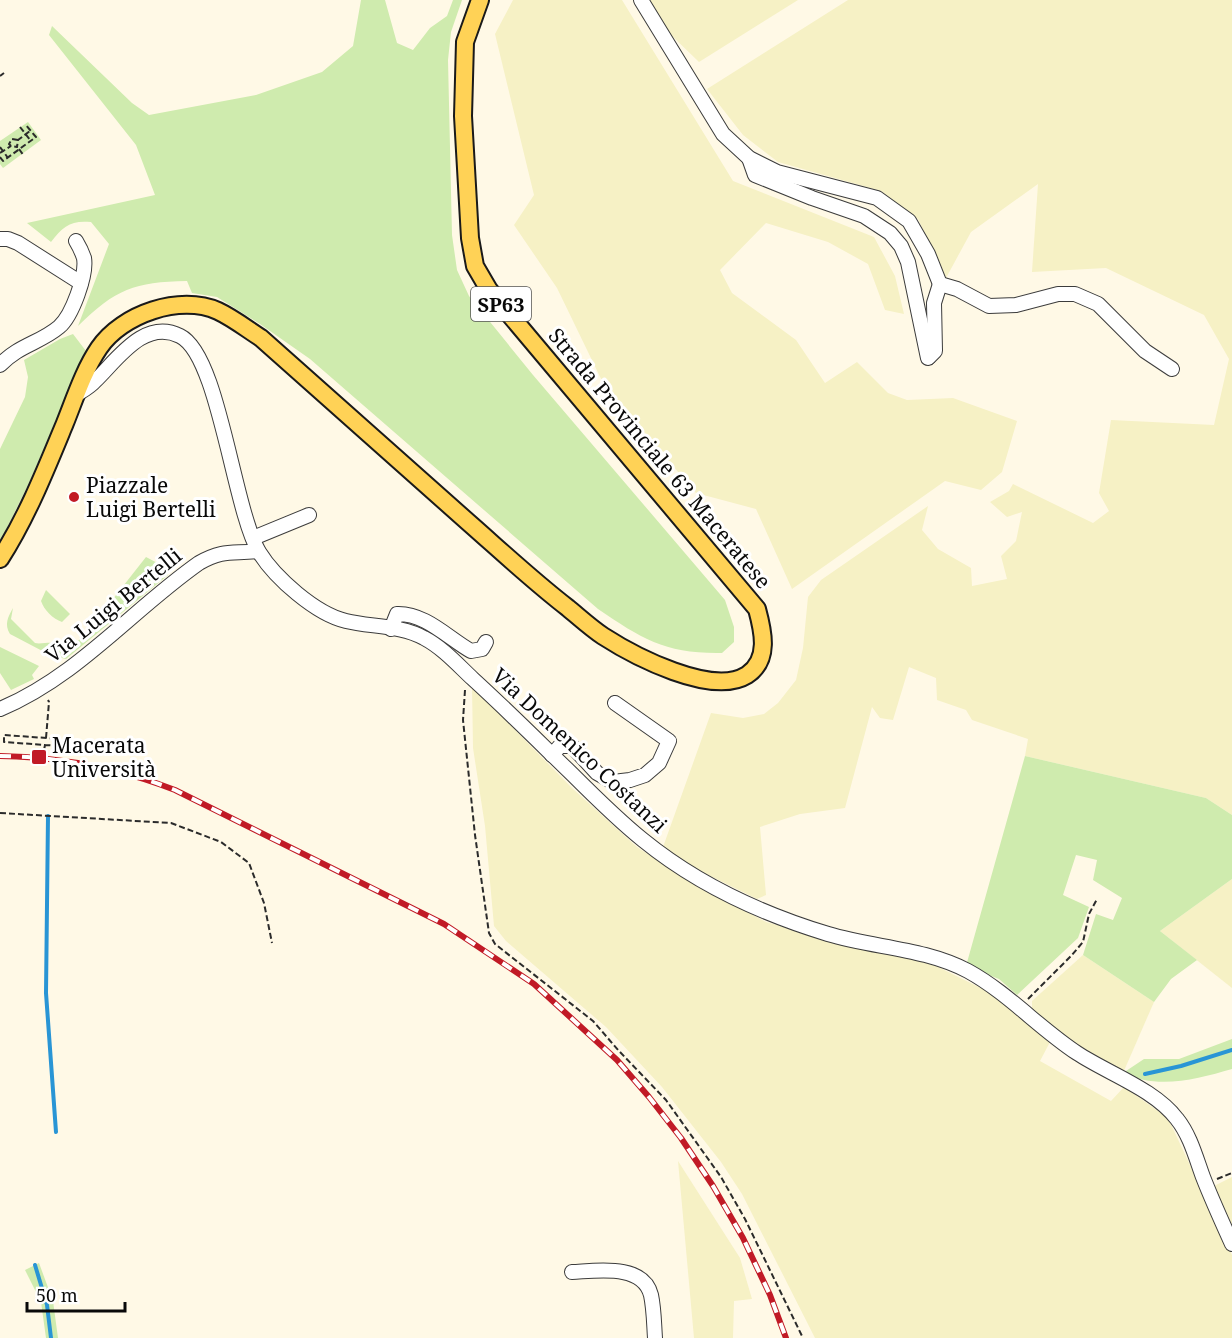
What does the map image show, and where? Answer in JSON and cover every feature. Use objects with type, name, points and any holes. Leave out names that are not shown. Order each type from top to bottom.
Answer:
[{"type":"main road","name":"Strada Provinciale 63 Maceratese","points":[[76,395],[100,347],[118,328],[132,318],[165,308],[200,306],[218,310],[261,338],[537,583],[602,635],[628,651],[660,666],[689,675],[721,682],[741,679],[753,670],[762,654],[764,632],[757,609],[489,290],[475,266],[470,238],[463,116],[465,42],[480,0]]},
{"type":"main road","points":[[0,559],[27,508],[76,395]]},
{"type":"street","points":[[641,0],[723,134],[749,158],[777,172],[877,198],[909,221],[928,254],[940,284],[934,303],[934,351],[928,358],[908,262],[901,246],[890,233],[864,216],[755,175],[749,158]]},
{"type":"street","points":[[0,239],[18,243],[81,283]]},
{"type":"street","points":[[0,365],[11,353],[59,327],[69,316],[81,283],[84,259],[76,241]]},
{"type":"street","points":[[940,284],[957,289],[989,306],[1016,305],[1058,294],[1075,294],[1098,304],[1146,351],[1172,369]]},
{"type":"street","name":"Via Domenico Costanzi","points":[[76,395],[94,383],[125,349],[156,331],[174,332],[186,339],[197,351],[209,379],[236,483],[256,544],[279,576],[329,616],[422,636],[443,651],[598,800],[643,840],[685,871],[780,919],[832,935],[934,956],[968,971],[995,988],[1058,1041],[1100,1069],[1147,1092],[1163,1103],[1184,1128],[1232,1244]]},
{"type":"street","name":"Via Luigi Bertelli","points":[[0,709],[22,700],[60,676],[199,563],[215,554],[237,551],[256,544],[309,515]]},
{"type":"street","points":[[391,628],[397,614],[409,614],[422,619],[471,651],[482,649],[486,642]]},
{"type":"street","points":[[552,755],[560,747],[572,746],[597,773],[613,782],[645,775],[659,763],[669,741],[615,703]]},
{"type":"street","points":[[572,1272],[615,1270],[639,1278],[651,1293],[655,1338]]},
{"type":"path","points":[[0,76],[3,73]]},
{"type":"path","points":[[0,147],[3,161],[36,137],[24,124]]},
{"type":"path","points":[[20,127],[30,141]]},
{"type":"path","points":[[9,135],[12,139],[18,140],[30,131]]},
{"type":"path","points":[[11,146],[9,144],[12,139]]},
{"type":"path","points":[[18,140],[18,148],[24,156]]},
{"type":"path","points":[[11,146],[18,148]]},
{"type":"path","points":[[1,154],[11,146]]},
{"type":"path","points":[[1,154],[8,158]]},
{"type":"path","points":[[466,673],[463,720],[475,835],[489,933],[495,944],[593,1021],[618,1052],[666,1100],[726,1185],[803,1338]]},
{"type":"path","points":[[39,689],[49,702],[46,738]]},
{"type":"path","points":[[4,735],[60,739],[60,746],[45,745],[4,742],[4,735]]},
{"type":"path","points":[[44,750],[45,745]]},
{"type":"path","points":[[0,813],[171,823],[221,842],[249,863],[264,903],[272,943]]},
{"type":"path","points":[[1019,1008],[1083,942],[1089,914],[1097,898]]},
{"type":"shaded area","points":[[513,0],[622,0],[733,181],[874,237],[895,276],[904,314],[885,310],[868,264],[828,242],[766,223],[720,270],[732,293],[796,340],[825,383],[857,362],[888,393],[907,400],[953,398],[1017,421],[1002,472],[981,490],[945,481],[792,589],[756,509],[696,493],[604,385],[557,288],[514,225],[534,195],[495,34]]},
{"type":"shaded area","points":[[649,0],[798,0],[699,62],[670,34]]},
{"type":"shaded area","points":[[848,0],[1232,0],[1232,815],[1206,798],[1025,756],[1028,739],[972,720],[966,710],[937,700],[936,678],[909,667],[893,720],[880,718],[872,707],[845,808],[800,814],[760,827],[766,895],[757,899],[694,868],[663,847],[711,713],[743,718],[764,714],[778,703],[796,680],[803,648],[808,597],[821,580],[928,506],[922,530],[938,549],[971,568],[972,586],[1007,579],[1001,556],[1016,541],[1022,512],[1007,517],[990,502],[1009,491],[1013,484],[1093,523],[1109,511],[1099,493],[1111,420],[1214,425],[1229,359],[1204,315],[1106,268],[1032,272],[1038,184],[971,232],[946,278],[918,219],[881,191],[778,162],[743,135],[707,89]]},
{"type":"shaded area","points":[[472,686],[572,788],[637,847],[682,876],[766,922],[877,952],[930,963],[993,994],[1050,1042],[1040,1061],[1111,1101],[1124,1087],[1168,1118],[1232,1255],[1232,1338],[815,1338],[742,1194],[721,1162],[662,1087],[606,1027],[506,941],[494,926],[485,826],[473,748]]},
{"type":"shaded area","points":[[1232,879],[1232,988],[1160,931]]},
{"type":"shaded area","points":[[1083,955],[1154,1002],[1123,1073],[1072,1044],[1032,1011],[1032,1001]]},
{"type":"shaded area","points":[[678,1161],[740,1258],[752,1299],[734,1301],[733,1338],[694,1338]]},
{"type":"shaded area","points":[[1232,1177],[1232,1225],[1214,1186]]},
{"type":"green space","points":[[361,0],[385,0],[397,43],[413,50],[430,28],[447,16],[453,0],[462,0],[451,32],[448,60],[452,235],[457,270],[469,296],[533,375],[725,600],[734,627],[734,642],[722,653],[685,651],[655,643],[628,629],[598,609],[310,359],[217,297],[192,293],[187,281],[153,283],[127,290],[91,313],[78,326],[109,244],[91,222],[68,225],[51,242],[27,223],[155,195],[136,145],[49,35],[52,26],[132,103],[149,115],[256,95],[322,72],[353,46]]},
{"type":"green space","points":[[28,122],[41,140],[3,168],[0,164],[0,141]]},
{"type":"green space","points":[[73,334],[86,351],[29,483],[0,542],[0,449],[25,397],[28,377],[24,360]]},
{"type":"green space","points":[[146,557],[167,566],[168,575],[66,659],[50,655],[10,634],[7,624],[13,608],[11,619],[35,643],[68,644],[77,641],[83,637]]},
{"type":"green space","points":[[46,590],[70,614],[62,622],[52,616],[42,604]]},
{"type":"green space","points":[[0,647],[39,666],[32,675],[34,679],[11,690],[0,673]]},
{"type":"green space","points":[[1025,756],[1206,798],[1232,815],[1232,879],[1160,931],[1197,960],[1171,979],[1154,1002],[1083,955],[1096,914],[1113,920],[1122,898],[1093,880],[1097,860],[1076,855],[1063,895],[1089,907],[1078,938],[1017,995],[999,979],[966,966]]},
{"type":"green space","points":[[1232,1039],[1232,1069],[1191,1079],[1164,1082],[1136,1078],[1123,1073],[1144,1059],[1179,1059]]},
{"type":"green space","points":[[39,1263],[53,1301],[58,1338],[46,1338],[41,1302],[25,1270]]},
{"type":"waterway","points":[[48,816],[46,993],[56,1132]]},
{"type":"waterway","points":[[1145,1074],[1181,1066],[1232,1050]]},
{"type":"waterway","points":[[35,1265],[47,1305],[51,1338]]},
{"type":"railway","points":[[0,756],[89,765],[154,782],[175,790],[444,924],[534,984],[617,1060],[681,1138],[713,1186],[743,1238],[770,1295],[786,1338]]},
{"type":"place","name":"Piazzale Luigi Bertelli","points":[[74,497]]},
{"type":"place","name":"Macerata Università","points":[[39,757]]}]
